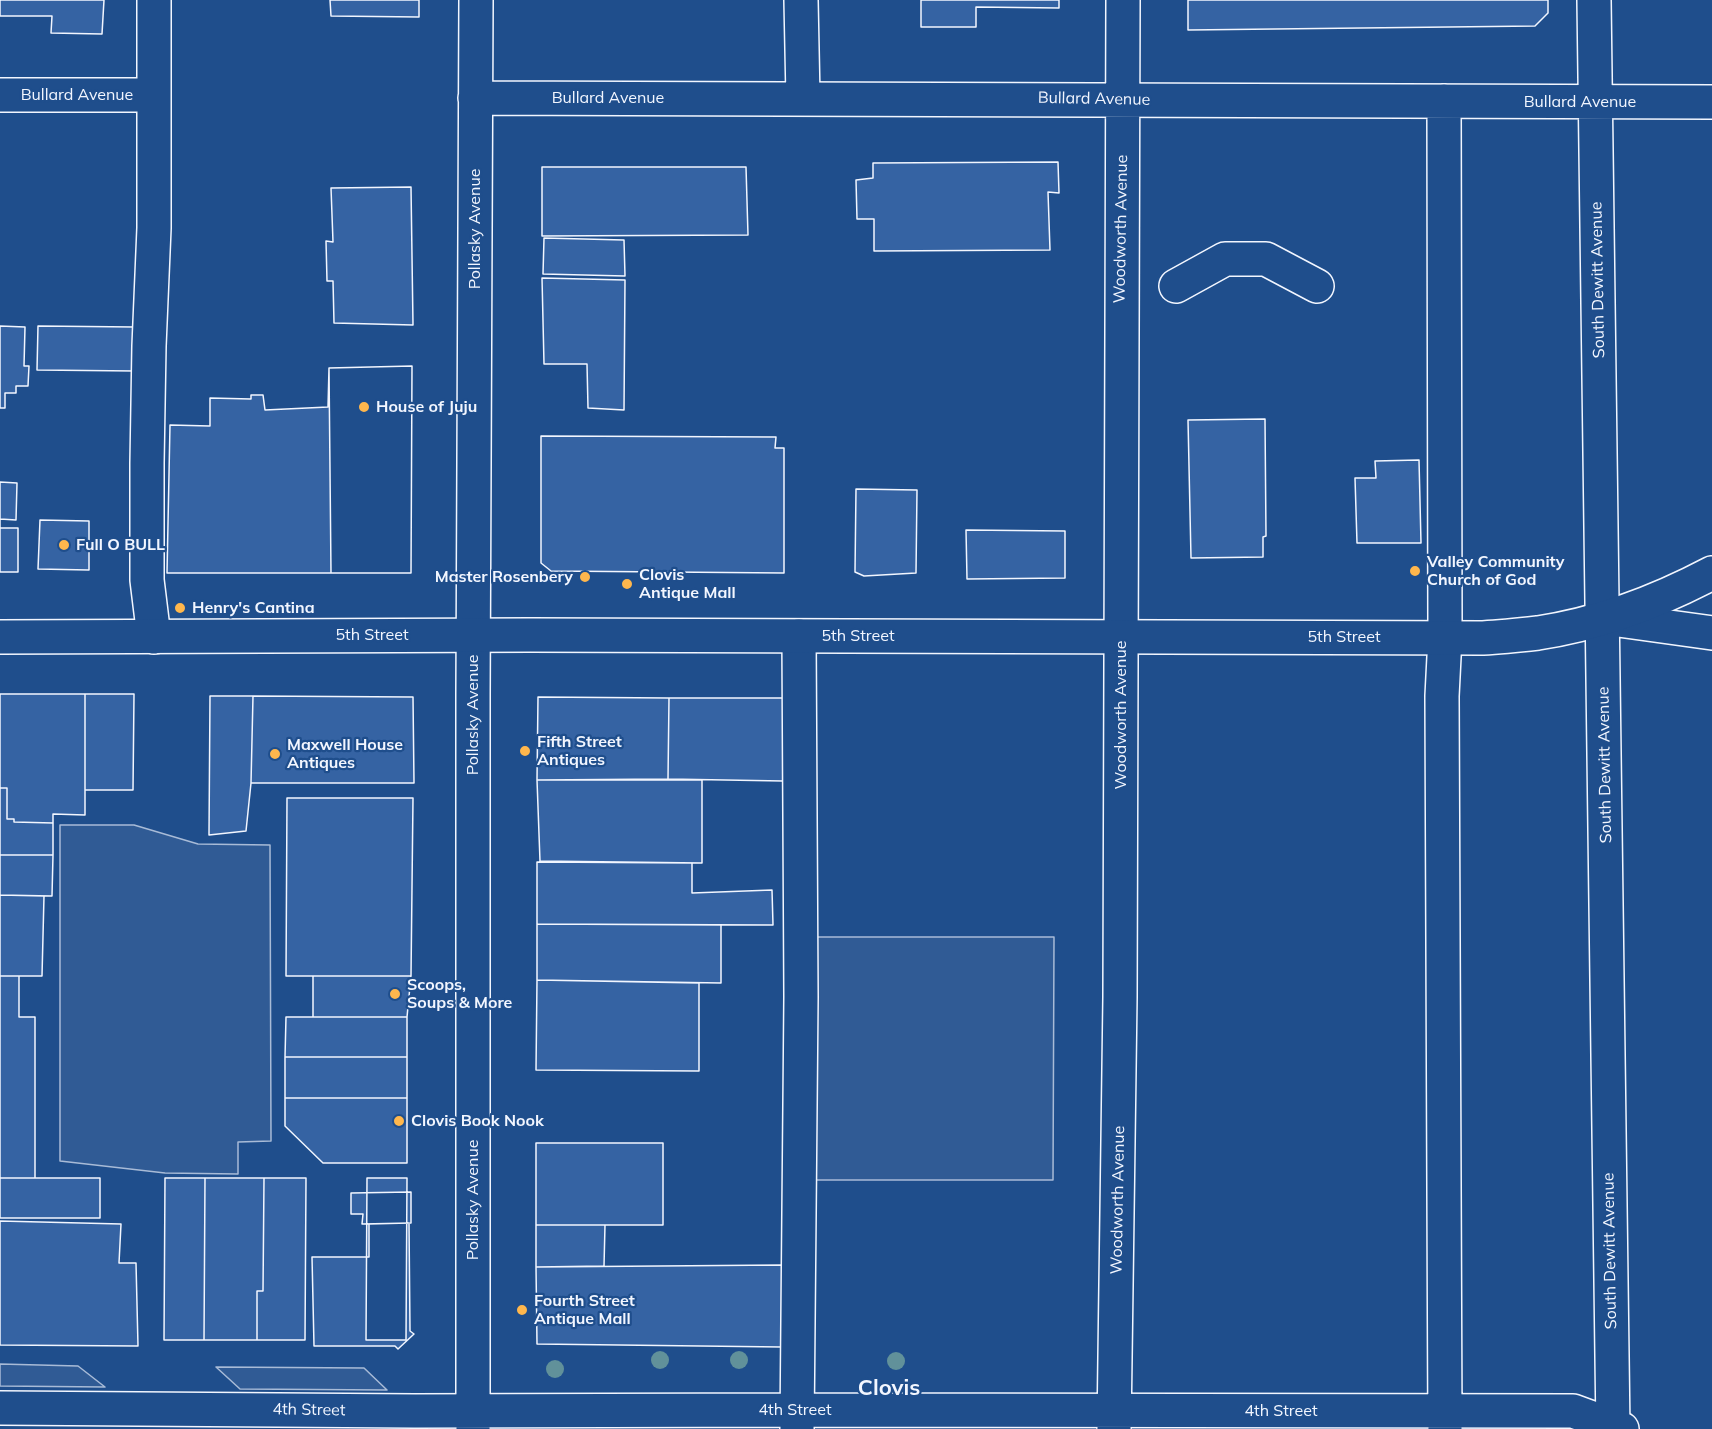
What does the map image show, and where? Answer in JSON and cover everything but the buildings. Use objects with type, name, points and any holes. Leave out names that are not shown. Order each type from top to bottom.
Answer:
[{"type":"street","points":[[154,0],[154,228],[147,463],[147,580],[154,637]]},
{"type":"street","name":"Pollasky Avenue","points":[[473,1420],[476,0]]},
{"type":"street","name":"Woodworth Avenue","points":[[1114,1420],[1120,1032],[1120,317],[1123,0]]},
{"type":"street","name":"South Dewitt Avenue","points":[[1594,0],[1616,1428]]},
{"type":"street","points":[[801,1],[802,98]]},
{"type":"street","name":"Bullard Avenue","points":[[0,95],[154,95]]},
{"type":"street","name":"Bullard Avenue","points":[[475,98],[1712,102]]},
{"type":"street","points":[[1444,101],[1445,637],[1442,720],[1445,1420]]},
{"type":"street","points":[[1176,286],[1225,259],[1266,259],[1317,286]]},
{"type":"street","points":[[1604,618],[1712,573]]},
{"type":"street","name":"5th Street","points":[[0,637],[474,635],[1445,637],[1483,639],[1540,633],[1604,618],[1712,633]]},
{"type":"street","points":[[797,1419],[801,997],[799,636]]},
{"type":"street","name":"4th Street","points":[[0,1408],[149,1419],[473,1420],[1445,1420],[1573,1412],[1616,1428]]},
{"type":"shaded area","points":[[60,825],[134,825],[198,844],[270,845],[271,1141],[238,1142],[238,1174],[165,1173],[60,1161]]},
{"type":"shaded area","points":[[812,937],[1054,937],[1053,1180],[811,1180]]},
{"type":"shaded area","points":[[0,1364],[78,1366],[105,1387],[0,1386]]},
{"type":"shaded area","points":[[216,1367],[364,1368],[387,1390],[240,1389]]},
{"type":"place","name":"House of Juju","points":[[364,407]]},
{"type":"place","name":"Full O BULL","points":[[64,545]]},
{"type":"place","name":"Valley Community Church of God","points":[[1415,571]]},
{"type":"place","name":"Master Rosenbery","points":[[585,577]]},
{"type":"place","name":"Clovis Antique Mall","points":[[627,584]]},
{"type":"place","name":"Henry's Cantina","points":[[180,608]]},
{"type":"place","name":"Fifth Street Antiques","points":[[525,751]]},
{"type":"place","name":"Maxwell House Antiques","points":[[275,754]]},
{"type":"place","name":"Scoops, Soups & More","points":[[395,994]]},
{"type":"place","name":"Clovis Book Nook","points":[[399,1121]]},
{"type":"place","name":"Fourth Street Antique Mall","points":[[522,1310]]},
{"type":"district","name":"Clovis","points":[[889,1388]]}]
